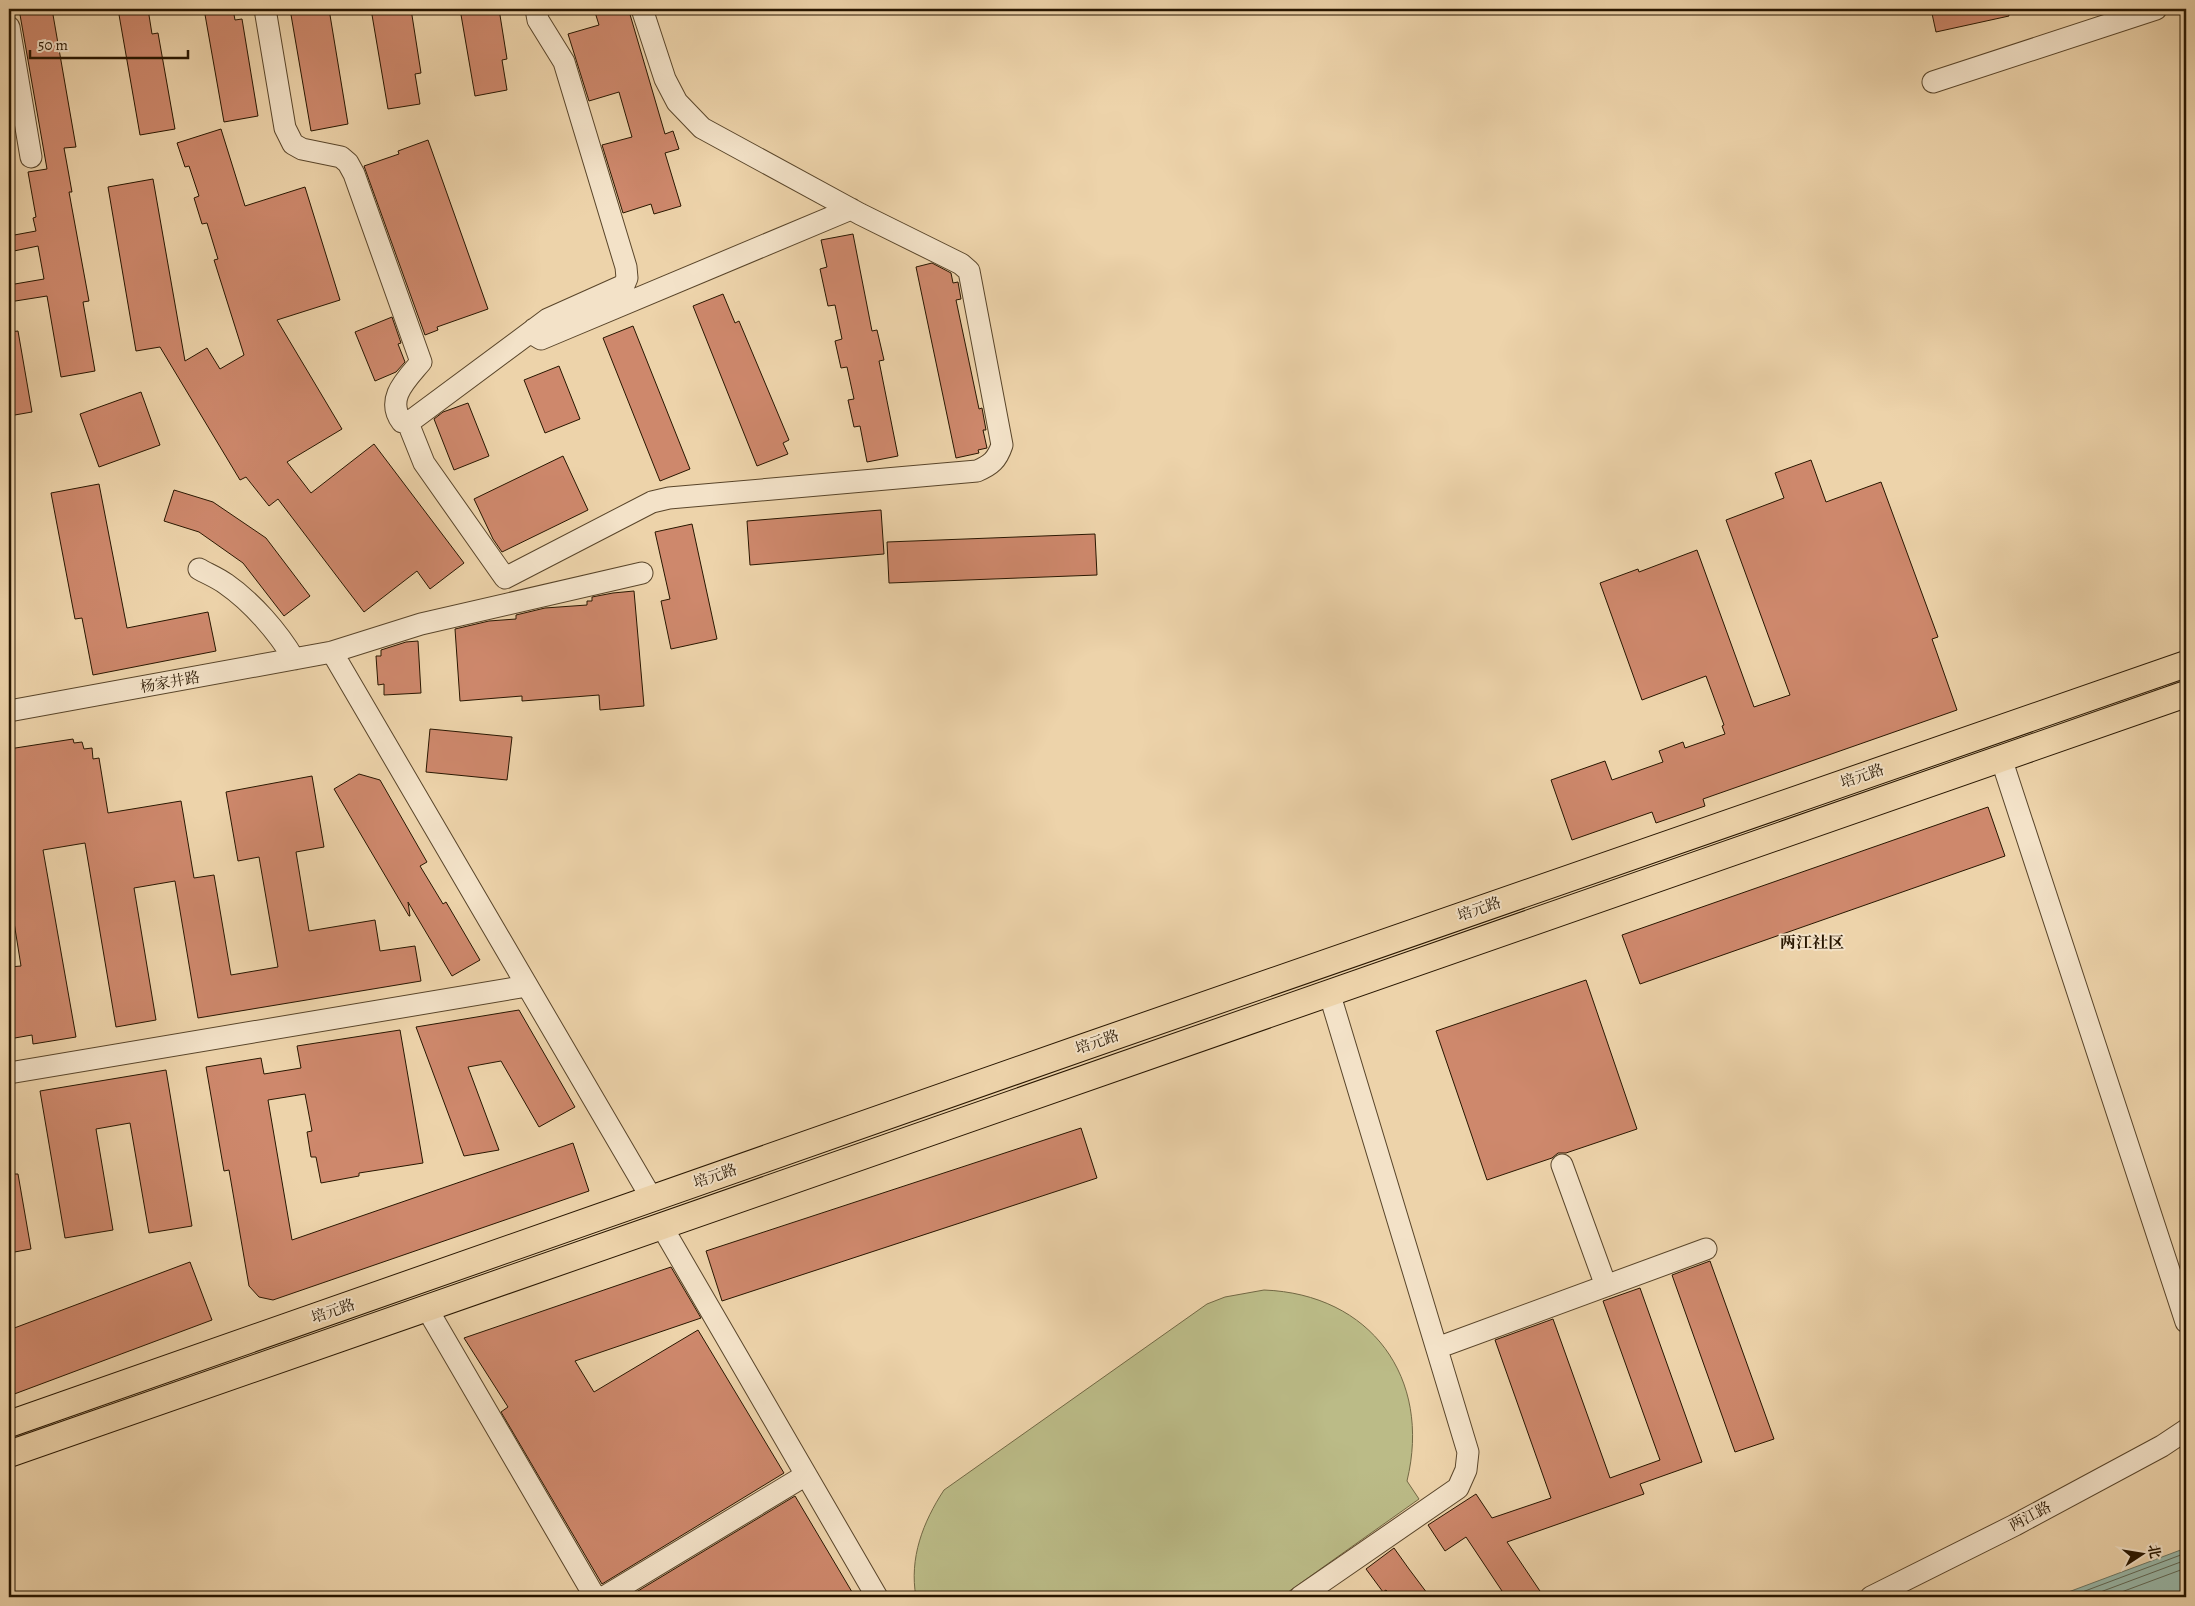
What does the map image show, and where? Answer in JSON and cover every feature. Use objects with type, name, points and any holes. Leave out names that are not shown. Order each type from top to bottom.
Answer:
[{"type":"main road","name":"培元路","points":[[9,1424],[2186,664]]},
{"type":"main road","name":"培元路","points":[[9,1454],[2186,694]]},
{"type":"street","points":[[265,9],[286,128],[293,144],[302,149],[341,158],[351,168],[421,362],[402,386],[396,398],[397,415],[402,422],[408,423],[548,319],[624,284],[627,278],[626,267],[564,62],[538,20],[536,9]]},
{"type":"street","points":[[408,423],[424,463],[505,578],[652,502],[669,498],[977,471],[992,464],[999,455],[1002,445],[969,271],[961,264],[851,209],[702,128],[677,102],[665,79],[642,9]]},
{"type":"street","points":[[1933,82],[2156,9]]},
{"type":"street","points":[[9,27],[31,157]]},
{"type":"street","points":[[534,329],[536,336],[541,339],[851,209]]},
{"type":"street","points":[[199,569],[227,585],[263,618],[284,643],[294,659]]},
{"type":"street","name":"杨家井路","points":[[9,711],[332,652],[421,624],[642,573]]},
{"type":"street","points":[[332,652],[652,1199]]},
{"type":"street","points":[[2001,758],[2186,1322]]},
{"type":"street","points":[[9,1073],[527,986]]},
{"type":"street","points":[[1300,1597],[1458,1488],[1466,1470],[1468,1452],[1329,992]]},
{"type":"street","points":[[1562,1165],[1606,1286]]},
{"type":"street","points":[[661,1225],[877,1597]]},
{"type":"street","points":[[1436,1348],[1706,1250]]},
{"type":"street","points":[[426,1307],[595,1597]]},
{"type":"street","name":"两江路","points":[[1870,1597],[2024,1520],[2162,1446],[2186,1430]]},
{"type":"street","points":[[604,1597],[806,1474]]},
{"type":"green space","points":[[1264,1290],[1302,1295],[1335,1307],[1363,1325],[1385,1348],[1401,1376],[1410,1408],[1412,1443],[1407,1481],[1419,1499],[1281,1597],[916,1597],[914,1568],[916,1554],[924,1528],[944,1490],[1207,1304],[1225,1297]]},
{"type":"water","points":[[2186,1548],[2186,1597],[2055,1597]]},
{"type":"building","points":[[19,9],[52,9],[76,147],[64,148],[72,192],[69,192],[89,301],[83,302],[95,371],[61,377],[47,296],[9,302],[9,285],[44,279],[38,246],[9,252],[9,236],[36,231],[33,218],[36,217],[28,172],[47,169]]},
{"type":"building","points":[[118,9],[148,9],[152,34],[158,33],[175,129],[140,135]]},
{"type":"building","points":[[204,9],[233,9],[235,20],[242,19],[258,116],[224,122]]},
{"type":"building","points":[[290,9],[329,9],[348,124],[311,131]]},
{"type":"building","points":[[371,9],[411,9],[421,73],[415,74],[420,104],[388,109]]},
{"type":"building","points":[[460,9],[499,9],[507,59],[502,60],[507,90],[475,96]]},
{"type":"building","points":[[594,9],[623,9],[624,13],[629,11],[665,134],[673,131],[679,149],[665,153],[681,206],[654,214],[651,204],[623,213],[602,145],[632,137],[619,92],[589,101],[568,34],[599,25]]},
{"type":"building","points":[[1931,9],[2008,9],[2009,16],[1936,32]]},
{"type":"building","points":[[221,129],[245,206],[305,187],[340,300],[277,320],[342,429],[287,462],[311,493],[374,444],[464,563],[430,589],[417,571],[364,612],[278,499],[269,506],[246,477],[240,480],[160,347],[136,351],[108,187],[153,179],[185,361],[207,348],[220,369],[244,355],[214,260],[218,259],[207,223],[202,224],[194,198],[199,196],[189,166],[185,167],[177,143]]},
{"type":"building","points":[[428,140],[488,309],[437,327],[438,330],[425,335],[364,166],[399,154],[398,151]]},
{"type":"building","points":[[853,234],[872,331],[877,330],[884,360],[879,361],[898,456],[867,462],[860,426],[854,427],[848,400],[854,399],[847,367],[841,368],[835,341],[842,339],[835,305],[828,306],[820,269],[827,267],[821,240]]},
{"type":"building","points":[[932,263],[951,273],[953,283],[958,282],[961,299],[956,300],[979,409],[982,408],[986,430],[983,430],[987,448],[978,450],[979,453],[956,458],[916,267]]},
{"type":"building","points":[[723,294],[735,323],[739,321],[789,440],[783,443],[788,454],[757,466],[693,306]]},
{"type":"building","points":[[392,317],[401,343],[398,344],[405,362],[396,372],[375,381],[355,332]]},
{"type":"building","points":[[633,326],[690,469],[660,481],[603,338]]},
{"type":"building","points":[[18,331],[32,412],[9,416],[9,332]]},
{"type":"building","points":[[559,366],[580,419],[545,433],[524,380]]},
{"type":"building","points":[[141,392],[160,445],[99,467],[80,414]]},
{"type":"building","points":[[468,403],[489,456],[454,470],[434,419],[443,412]]},
{"type":"building","points":[[563,456],[588,510],[502,552],[493,539],[474,499]]},
{"type":"building","points":[[1811,460],[1826,502],[1881,482],[1938,637],[1932,639],[1957,710],[1703,799],[1705,806],[1656,823],[1652,812],[1572,840],[1551,780],[1605,761],[1612,780],[1663,762],[1659,751],[1683,742],[1685,748],[1725,734],[1722,726],[1724,725],[1706,676],[1642,700],[1600,583],[1638,569],[1639,572],[1697,550],[1754,707],[1790,695],[1726,520],[1784,498],[1775,473]]},
{"type":"building","points":[[99,484],[127,628],[208,612],[216,651],[93,675],[82,618],[75,619],[51,493]]},
{"type":"building","points":[[174,490],[213,502],[266,538],[310,596],[284,616],[243,563],[199,532],[164,521]]},
{"type":"building","points":[[881,510],[884,554],[750,565],[747,521]]},
{"type":"building","points":[[692,524],[717,639],[671,649],[661,601],[670,599],[655,532]]},
{"type":"building","points":[[1095,534],[1097,575],[889,583],[887,542]]},
{"type":"building","points":[[634,591],[644,706],[600,710],[599,695],[522,701],[522,696],[460,701],[455,629],[489,621],[516,619],[516,615],[545,608],[587,605],[587,601],[592,601],[592,597]]},
{"type":"building","points":[[418,641],[421,693],[384,695],[384,684],[378,685],[376,656],[381,656],[381,650],[406,642]]},
{"type":"building","points":[[430,729],[512,737],[507,780],[426,772]]},
{"type":"building","points":[[73,739],[74,743],[82,742],[84,749],[92,748],[93,759],[99,758],[108,813],[181,801],[194,878],[214,875],[231,975],[278,967],[259,857],[238,861],[226,792],[312,776],[324,847],[296,852],[309,931],[375,920],[380,951],[415,946],[421,981],[198,1018],[175,881],[134,888],[156,1020],[116,1027],[85,843],[43,850],[76,1037],[33,1044],[32,1035],[9,1039],[9,967],[21,966],[9,891],[9,749]]},
{"type":"building","points":[[359,774],[380,780],[427,862],[420,866],[443,904],[446,902],[480,960],[452,976],[408,902],[409,916],[334,789]]},
{"type":"building","points":[[1988,807],[2005,856],[1640,984],[1622,935]]},
{"type":"building","points":[[1586,980],[1637,1129],[1566,1153],[1558,1153],[1552,1158],[1487,1180],[1436,1031]]},
{"type":"building","points":[[519,1010],[575,1107],[539,1127],[501,1061],[468,1067],[499,1150],[464,1156],[416,1027]]},
{"type":"building","points":[[400,1030],[423,1163],[359,1173],[359,1176],[321,1183],[316,1157],[311,1157],[307,1132],[312,1131],[305,1094],[268,1100],[292,1240],[573,1143],[589,1191],[273,1300],[259,1297],[249,1286],[229,1170],[224,1171],[206,1067],[261,1058],[264,1074],[301,1068],[297,1046]]},
{"type":"building","points":[[166,1070],[192,1226],[149,1233],[130,1123],[96,1129],[113,1230],[65,1238],[40,1091]]},
{"type":"building","points":[[1081,1128],[1097,1178],[722,1301],[706,1251]]},
{"type":"building","points":[[9,1174],[18,1174],[31,1249],[9,1253]]},
{"type":"building","points":[[1710,1261],[1774,1439],[1735,1452],[1672,1275]]},
{"type":"building","points":[[190,1262],[212,1320],[9,1396],[9,1330]]},
{"type":"building","points":[[671,1267],[701,1318],[575,1361],[594,1392],[698,1330],[784,1473],[602,1584],[501,1412],[508,1407],[464,1338]]},
{"type":"building","points":[[1640,1288],[1702,1462],[1640,1484],[1644,1494],[1507,1542],[1544,1597],[1506,1597],[1466,1537],[1445,1551],[1428,1525],[1476,1494],[1492,1518],[1551,1498],[1495,1340],[1553,1319],[1610,1478],[1660,1460],[1603,1301]]},
{"type":"building","points":[[795,1496],[855,1597],[628,1597]]},
{"type":"building","points":[[1394,1548],[1430,1597],[1392,1597],[1386,1590],[1383,1592],[1366,1569]]},
{"type":"district","name":"两江社区","points":[[1812,942]]}]
